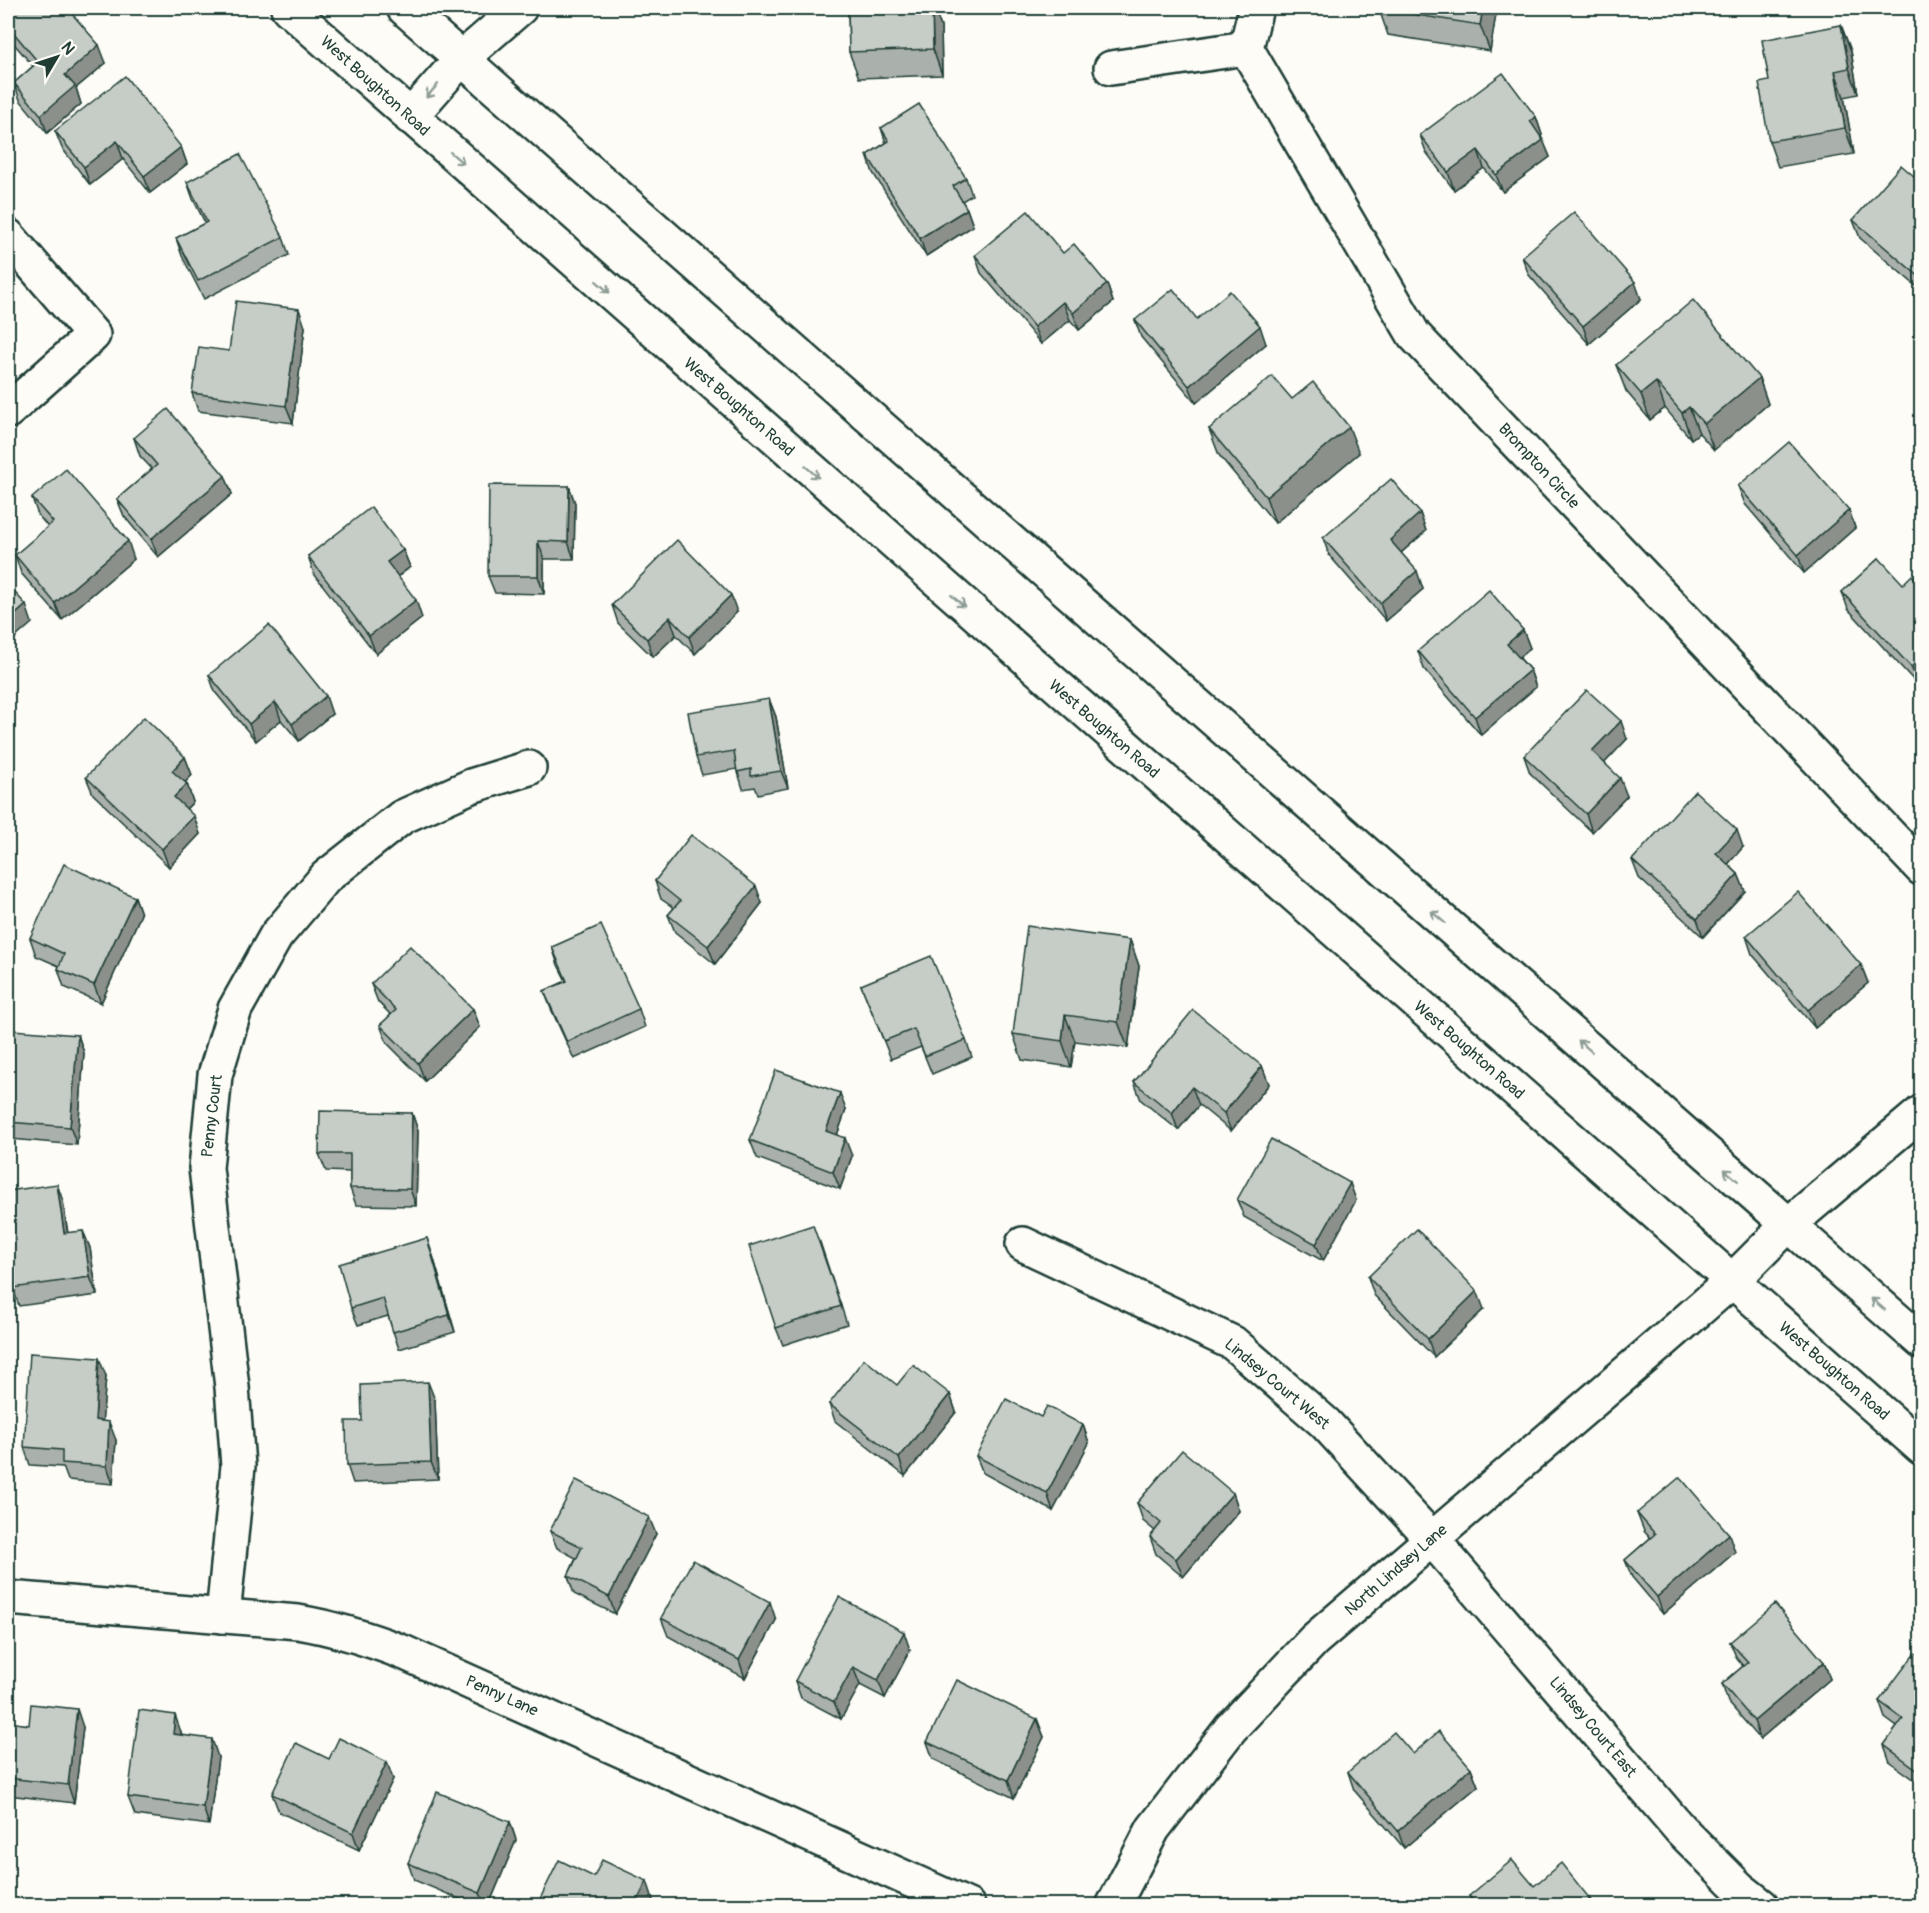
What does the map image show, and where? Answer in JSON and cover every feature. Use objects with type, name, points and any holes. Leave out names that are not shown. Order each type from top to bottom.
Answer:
[{"type":"street","name":"West Boughton Road","points":[[288,8],[1922,1448]]},
{"type":"street","points":[[404,8],[1922,1342]]},
{"type":"street","points":[[410,117],[460,59],[520,8]]},
{"type":"street","points":[[1111,68],[1246,48],[1256,8]]},
{"type":"street","name":"Brompton Circle","points":[[1246,48],[1414,335],[1922,869]]},
{"type":"street","points":[[8,236],[93,335],[8,411]]},
{"type":"street","name":"Penny Court","points":[[223,1616],[238,1466],[232,1386],[206,1168],[215,1075],[235,1009],[276,936],[326,877],[402,817],[471,786],[529,768]]},
{"type":"street","points":[[1788,1225],[1922,1112]]},
{"type":"street","name":"North Lindsey Lane","points":[[1113,1905],[1153,1829],[1231,1728],[1314,1640],[1732,1281],[1788,1225]]},
{"type":"street","name":"Lindsey Court West","points":[[1023,1244],[1233,1343],[1325,1423],[1432,1539]]},
{"type":"street","name":"Lindsey Court East","points":[[1432,1539],[1680,1829],[1739,1888],[1762,1905]]},
{"type":"street","name":"Penny Lane","points":[[8,1598],[298,1622],[330,1627],[362,1636],[405,1653],[968,1905]]},
{"type":"building","points":[[18,8],[67,8],[99,45],[65,75],[75,86],[41,115],[14,83],[38,62],[8,26],[8,16]]},
{"type":"building","points":[[848,8],[932,8],[933,49],[849,52]]},
{"type":"building","points":[[1379,8],[1483,8],[1480,25]]},
{"type":"building","points":[[1841,25],[1849,68],[1835,71],[1845,128],[1769,141],[1759,83],[1769,81],[1762,40]]},
{"type":"building","points":[[1503,73],[1536,117],[1530,121],[1543,140],[1496,175],[1478,150],[1448,172],[1420,135]]},
{"type":"building","points":[[125,76],[181,147],[144,176],[117,141],[84,167],[55,131]]},
{"type":"building","points":[[919,104],[966,178],[953,186],[967,209],[920,238],[867,155],[889,141],[881,128]]},
{"type":"building","points":[[240,154],[283,237],[198,281],[176,238],[207,222],[187,182]]},
{"type":"building","points":[[1901,165],[1922,183],[1922,279],[1853,220]]},
{"type":"building","points":[[1028,211],[1063,253],[1074,244],[1107,284],[1073,313],[1063,302],[1034,327],[975,255]]},
{"type":"building","points":[[1574,212],[1635,282],[1583,326],[1522,257]]},
{"type":"building","points":[[1173,289],[1197,319],[1230,291],[1260,326],[1189,386],[1135,320]]},
{"type":"building","points":[[1693,300],[1759,378],[1704,424],[1689,407],[1682,413],[1656,382],[1641,394],[1616,365]]},
{"type":"building","points":[[236,301],[299,309],[286,406],[192,393],[199,347],[229,351]]},
{"type":"building","points":[[1272,376],[1292,399],[1313,382],[1349,427],[1266,497],[1209,429]]},
{"type":"building","points":[[168,409],[225,476],[151,539],[117,499],[157,465],[134,438]]},
{"type":"building","points":[[1789,442],[1849,510],[1798,555],[1738,486]]},
{"type":"building","points":[[66,469],[128,541],[55,603],[15,555],[53,522],[32,498]]},
{"type":"building","points":[[1391,479],[1420,513],[1390,540],[1417,571],[1380,603],[1323,538]]},
{"type":"building","points":[[489,485],[569,486],[568,542],[538,541],[538,576],[488,576]]},
{"type":"building","points":[[371,507],[403,550],[387,562],[416,600],[369,636],[308,556]]},
{"type":"building","points":[[677,540],[731,595],[689,637],[670,617],[647,639],[612,605]]},
{"type":"building","points":[[1879,558],[1903,584],[1912,575],[1922,586],[1922,658],[1911,667],[1842,592]]},
{"type":"building","points":[[8,585],[26,605],[8,621]]},
{"type":"building","points":[[1489,590],[1523,630],[1507,644],[1530,670],[1475,717],[1418,651]]},
{"type":"building","points":[[269,625],[326,696],[292,724],[275,702],[249,724],[209,675]]},
{"type":"building","points":[[1587,690],[1621,721],[1592,751],[1620,778],[1586,814],[1524,756]]},
{"type":"building","points":[[769,699],[781,771],[751,776],[751,769],[737,772],[734,751],[696,757],[688,712]]},
{"type":"building","points":[[144,717],[185,757],[172,771],[187,784],[174,797],[194,816],[162,849],[86,777]]},
{"type":"building","points":[[1695,791],[1737,830],[1716,853],[1738,874],[1697,919],[1632,860]]},
{"type":"building","points":[[691,835],[756,886],[708,946],[668,915],[680,901],[655,881]]},
{"type":"building","points":[[64,864],[135,897],[94,985],[58,969],[64,954],[30,938]]},
{"type":"building","points":[[1798,892],[1861,965],[1808,1010],[1746,936]]},
{"type":"building","points":[[601,925],[639,1009],[567,1042],[544,991],[567,981],[552,947]]},
{"type":"building","points":[[1027,926],[1130,940],[1118,1022],[1065,1015],[1062,1041],[1013,1034]]},
{"type":"building","points":[[410,946],[473,1009],[418,1063],[380,1025],[396,1010],[371,984]]},
{"type":"building","points":[[931,956],[966,1040],[925,1056],[914,1029],[884,1041],[861,985]]},
{"type":"building","points":[[1193,1010],[1262,1066],[1224,1113],[1192,1087],[1172,1113],[1134,1082]]},
{"type":"building","points":[[12,1030],[78,1035],[70,1127],[8,1122]]},
{"type":"building","points":[[776,1070],[840,1093],[826,1131],[845,1138],[833,1172],[750,1140]]},
{"type":"building","points":[[320,1111],[412,1113],[410,1189],[350,1188],[350,1154],[319,1154]]},
{"type":"building","points":[[1271,1139],[1350,1183],[1316,1244],[1237,1200]]},
{"type":"building","points":[[57,1184],[64,1233],[83,1231],[90,1277],[13,1288],[8,1252],[8,1191]]},
{"type":"building","points":[[813,1225],[841,1306],[776,1328],[749,1246]]},
{"type":"building","points":[[1417,1229],[1477,1291],[1428,1339],[1368,1277]]},
{"type":"building","points":[[427,1238],[449,1315],[393,1332],[383,1298],[351,1308],[339,1264]]},
{"type":"building","points":[[30,1353],[99,1358],[95,1420],[109,1422],[107,1466],[62,1463],[62,1450],[24,1447]]},
{"type":"building","points":[[864,1359],[897,1385],[913,1365],[950,1394],[899,1458],[829,1404]]},
{"type":"building","points":[[428,1382],[431,1462],[347,1465],[346,1421],[362,1421],[361,1385]]},
{"type":"building","points":[[1006,1399],[1041,1417],[1047,1406],[1083,1425],[1047,1493],[976,1456]]},
{"type":"building","points":[[1182,1450],[1233,1493],[1176,1559],[1150,1537],[1161,1523],[1137,1503]]},
{"type":"building","points":[[1680,1477],[1729,1534],[1657,1597],[1625,1560],[1655,1534],[1637,1513]]},
{"type":"building","points":[[576,1480],[649,1517],[609,1597],[568,1576],[582,1547],[550,1531]]},
{"type":"building","points":[[693,1560],[770,1602],[739,1660],[661,1618]]},
{"type":"building","points":[[839,1597],[904,1632],[878,1680],[853,1667],[834,1702],[795,1681]]},
{"type":"building","points":[[1775,1604],[1824,1662],[1754,1721],[1722,1684],[1748,1662],[1730,1642]]},
{"type":"building","points":[[1915,1653],[1922,1658],[1922,1773],[1884,1745],[1903,1719],[1879,1701]]},
{"type":"building","points":[[957,1680],[1037,1719],[1008,1780],[927,1742]]},
{"type":"building","points":[[31,1704],[77,1709],[68,1785],[8,1778],[8,1722],[29,1725]]},
{"type":"building","points":[[139,1710],[175,1715],[173,1734],[212,1739],[203,1807],[128,1797]]},
{"type":"building","points":[[1439,1731],[1471,1768],[1398,1831],[1348,1772],[1394,1732],[1413,1754]]},
{"type":"building","points":[[339,1738],[387,1762],[353,1833],[272,1794],[296,1743],[329,1759]]},
{"type":"building","points":[[437,1792],[510,1822],[480,1893],[408,1863]]},
{"type":"building","points":[[559,1860],[594,1877],[602,1860],[647,1881],[635,1905],[537,1905]]},
{"type":"building","points":[[1512,1860],[1534,1886],[1561,1863],[1590,1899],[1582,1905],[1477,1905],[1469,1896]]}]
